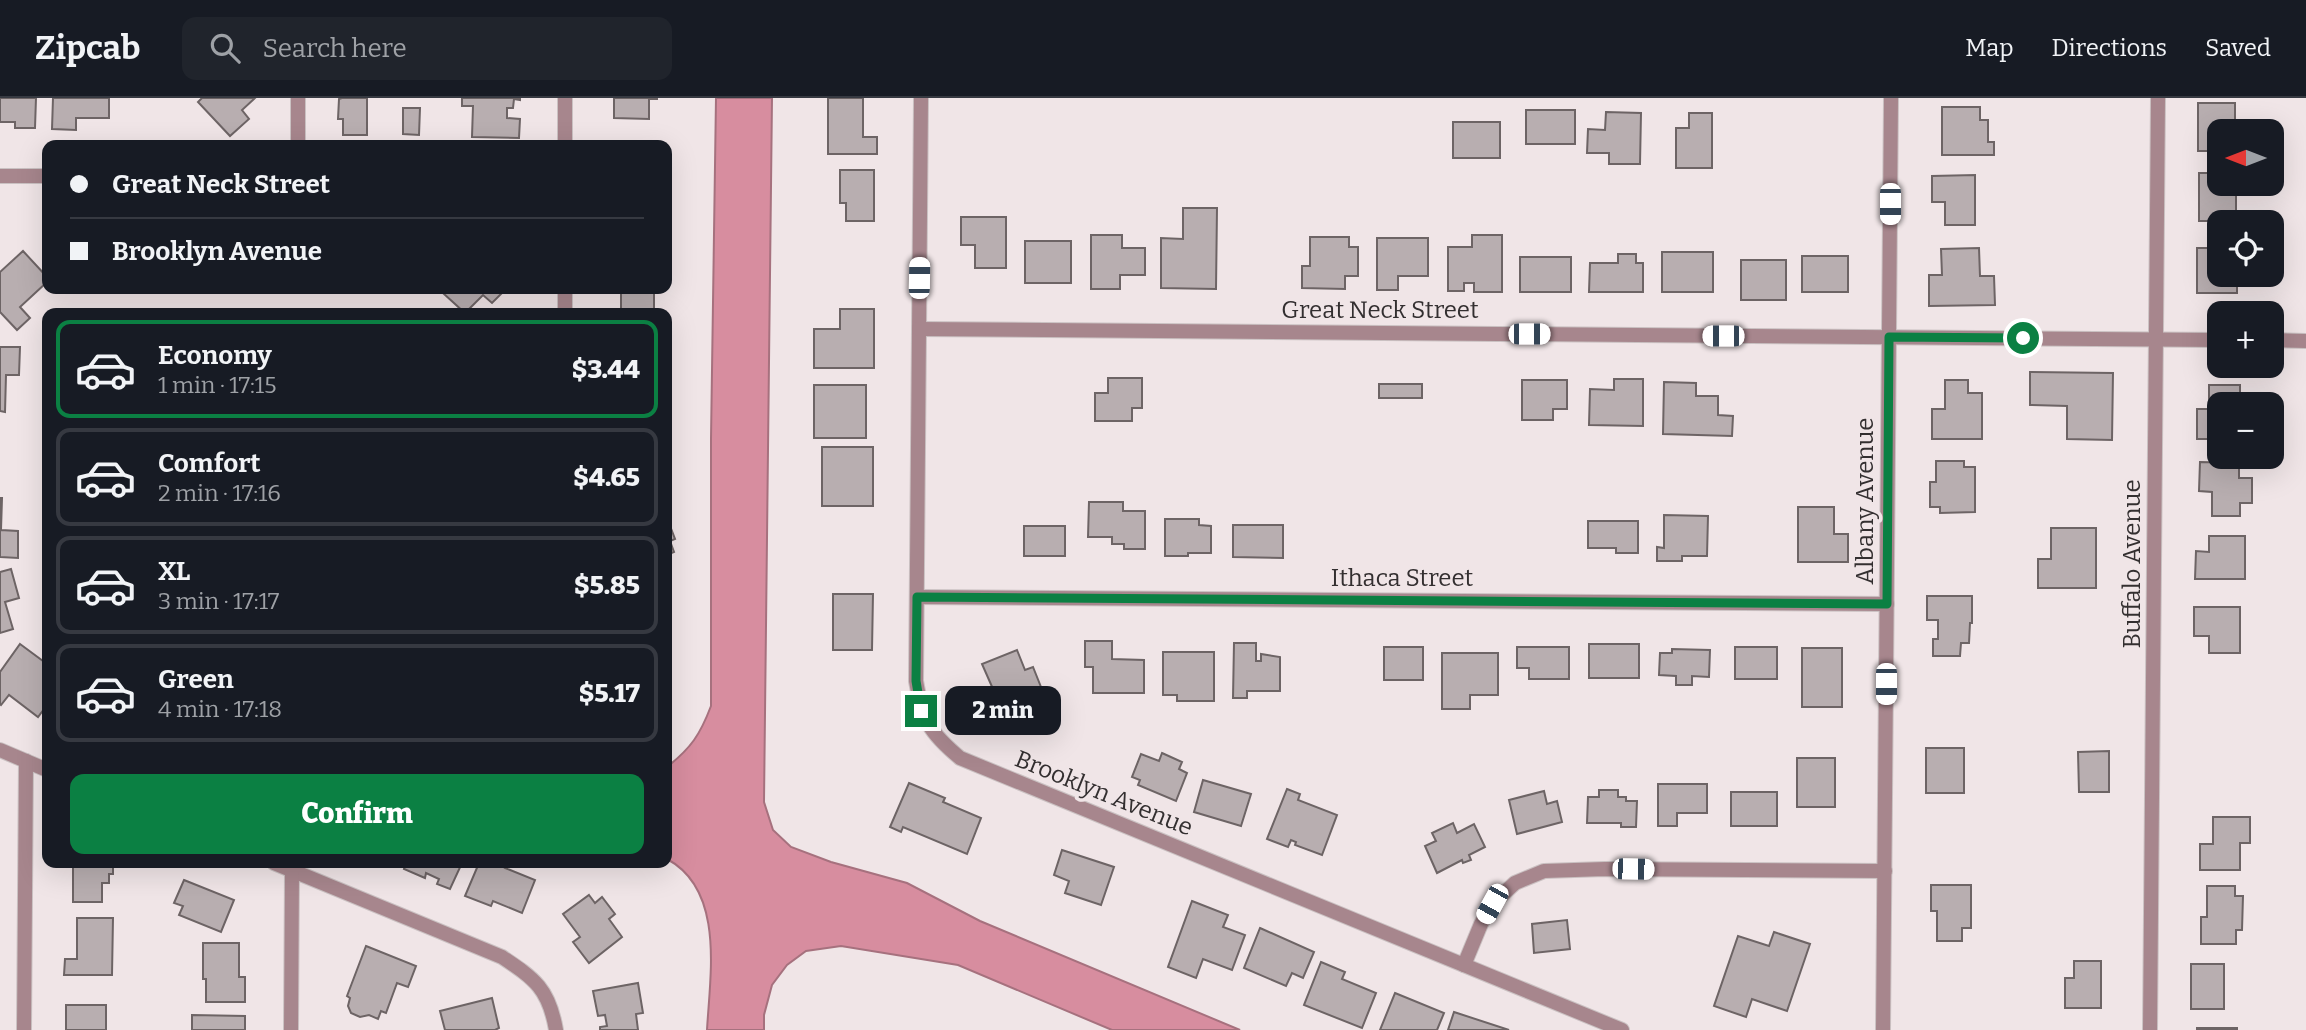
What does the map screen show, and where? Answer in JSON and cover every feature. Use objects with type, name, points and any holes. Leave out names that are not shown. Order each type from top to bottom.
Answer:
[{"type":"street","points":[[298,98],[298,140]]},
{"type":"street","points":[[565,98],[565,140]]},
{"type":"street","name":"Brooklyn Avenue","points":[[921,98],[916,681],[921,711],[937,738],[960,758],[1622,1030]]},
{"type":"street","name":"Albany Avenue","points":[[1883,1030],[1891,98]]},
{"type":"street","name":"Buffalo Avenue","points":[[2150,1030],[2158,98]]},
{"type":"street","points":[[0,176],[42,176]]},
{"type":"street","name":"Great Neck Street","points":[[919,330],[2207,340]]},
{"type":"street","points":[[2284,340],[2306,341]]},
{"type":"street","name":"Ithaca Street","points":[[917,597],[1887,604]]},
{"type":"street","points":[[0,750],[42,768]]},
{"type":"street","points":[[23,1030],[26,761]]},
{"type":"street","points":[[287,868],[502,957],[534,979],[552,1009],[556,1030]]},
{"type":"street","points":[[291,1030],[292,870]]},
{"type":"street","points":[[1464,965],[1492,904],[1515,883],[1544,871],[1885,871]]},
{"type":"shaded area","points":[[716,98],[772,98],[764,802],[773,830],[791,847],[831,862],[907,883],[980,921],[1240,1030],[1112,1030],[958,965],[841,946],[806,951],[787,965],[772,985],[764,1015],[764,1030],[707,1030],[710,936],[706,912],[698,891],[685,873],[672,863],[672,763],[694,740],[711,706],[711,439]]},
{"type":"building","points":[[0,98],[36,98],[35,128],[15,128],[15,122],[0,122]]},
{"type":"building","points":[[53,98],[109,98],[109,118],[76,118],[76,130],[52,129]]},
{"type":"building","points":[[202,98],[255,98],[242,110],[249,119],[230,136],[198,102]]},
{"type":"building","points":[[367,98],[367,135],[343,135],[343,119],[338,119],[339,99]]},
{"type":"building","points":[[462,98],[520,98],[514,99],[513,108],[507,108],[507,118],[520,119],[519,138],[472,137],[473,106],[462,106]]},
{"type":"building","points":[[614,98],[657,99],[649,99],[649,119],[614,118]]},
{"type":"building","points":[[828,98],[863,98],[863,137],[877,137],[877,154],[828,154]]},
{"type":"building","points":[[2198,103],[2235,103],[2235,119],[2207,119],[2207,151],[2198,151]]},
{"type":"building","points":[[1942,107],[1980,107],[1980,120],[1988,120],[1988,142],[1994,142],[1994,155],[1942,155]]},
{"type":"building","points":[[403,108],[420,108],[419,135],[403,134]]},
{"type":"building","points":[[1526,110],[1575,110],[1575,144],[1526,144]]},
{"type":"building","points":[[1606,112],[1641,113],[1640,164],[1609,164],[1609,153],[1587,153],[1588,129],[1605,130]]},
{"type":"building","points":[[1689,113],[1712,113],[1712,168],[1676,168],[1676,128],[1689,128]]},
{"type":"building","points":[[1453,122],[1500,122],[1500,158],[1453,158]]},
{"type":"building","points":[[840,170],[874,170],[874,221],[846,221],[846,203],[840,203]]},
{"type":"building","points":[[2199,173],[2207,173],[2207,196],[2236,196],[2236,210],[2207,210],[2207,221],[2199,221]]},
{"type":"building","points":[[1975,175],[1975,225],[1945,225],[1945,202],[1932,202],[1932,176]]},
{"type":"building","points":[[1183,208],[1217,208],[1216,289],[1161,288],[1161,238],[1183,239]]},
{"type":"building","points":[[961,217],[1006,217],[1006,268],[975,268],[975,245],[961,245]]},
{"type":"building","points":[[1091,235],[1122,235],[1122,248],[1145,248],[1145,275],[1120,275],[1120,289],[1091,289]]},
{"type":"building","points":[[1472,235],[1502,235],[1502,292],[1474,292],[1474,283],[1464,283],[1464,291],[1448,291],[1448,247],[1472,247]]},
{"type":"building","points":[[1310,237],[1349,237],[1349,247],[1358,247],[1358,276],[1345,276],[1345,289],[1302,288],[1302,266],[1310,266]]},
{"type":"building","points":[[1377,238],[1428,238],[1428,276],[1398,276],[1398,290],[1377,290]]},
{"type":"building","points":[[1025,241],[1071,241],[1071,283],[1025,283]]},
{"type":"building","points":[[1979,248],[1980,276],[1994,276],[1995,305],[1929,306],[1929,275],[1942,275],[1941,249]]},
{"type":"building","points":[[2197,248],[2207,248],[2207,287],[2237,287],[2237,293],[2197,293]]},
{"type":"building","points":[[23,251],[42,272],[42,287],[20,307],[30,318],[17,330],[0,312],[0,272]]},
{"type":"building","points":[[1662,252],[1713,252],[1713,292],[1662,292]]},
{"type":"building","points":[[1618,254],[1636,254],[1636,263],[1643,263],[1643,292],[1589,292],[1590,263],[1618,263]]},
{"type":"building","points":[[1802,256],[1848,256],[1848,292],[1802,292]]},
{"type":"building","points":[[1520,257],[1571,257],[1571,292],[1520,292]]},
{"type":"building","points":[[1741,260],[1786,260],[1786,300],[1741,300]]},
{"type":"building","points":[[444,294],[501,294],[492,303],[483,295],[470,308],[459,308]]},
{"type":"building","points":[[621,294],[654,294],[654,308],[621,308]]},
{"type":"building","points":[[840,309],[874,309],[874,368],[814,368],[814,329],[840,329]]},
{"type":"building","points":[[0,347],[20,347],[19,375],[6,375],[5,412],[0,411]]},
{"type":"building","points":[[2030,372],[2113,373],[2112,440],[2067,439],[2067,406],[2030,405]]},
{"type":"building","points":[[1108,378],[1142,378],[1142,408],[1132,408],[1132,421],[1095,421],[1095,393],[1108,393]]},
{"type":"building","points":[[1614,379],[1643,379],[1643,426],[1589,425],[1590,389],[1614,390]]},
{"type":"building","points":[[1522,380],[1567,380],[1567,409],[1553,409],[1553,420],[1522,420]]},
{"type":"building","points":[[1945,380],[1968,380],[1968,393],[1982,393],[1982,439],[1932,439],[1932,409],[1945,409]]},
{"type":"building","points":[[1664,382],[1696,383],[1696,396],[1718,396],[1718,415],[1733,416],[1732,436],[1663,434]]},
{"type":"building","points":[[1379,384],[1422,384],[1422,398],[1379,398]]},
{"type":"building","points":[[814,385],[866,385],[866,438],[814,438]]},
{"type":"building","points":[[2209,385],[2240,385],[2240,392],[2209,392]]},
{"type":"building","points":[[2197,409],[2207,409],[2207,439],[2197,439]]},
{"type":"building","points":[[822,447],[873,447],[873,506],[822,506]]},
{"type":"building","points":[[1936,461],[1964,461],[1964,467],[1975,467],[1975,512],[1940,513],[1940,507],[1930,507],[1930,482],[1936,482]]},
{"type":"building","points":[[2200,462],[2207,462],[2207,469],[2239,469],[2239,478],[2252,478],[2252,503],[2240,503],[2240,516],[2212,516],[2212,492],[2199,491]]},
{"type":"building","points":[[0,498],[1,530],[18,531],[18,558],[0,557]]},
{"type":"building","points":[[1089,502],[1123,502],[1123,511],[1145,511],[1145,549],[1124,549],[1124,544],[1112,544],[1112,537],[1088,537]]},
{"type":"building","points":[[1798,507],[1834,507],[1834,534],[1848,534],[1848,562],[1798,562]]},
{"type":"building","points":[[1664,515],[1708,516],[1707,556],[1682,556],[1682,561],[1657,561],[1657,547],[1664,548]]},
{"type":"building","points":[[1165,519],[1199,519],[1199,525],[1211,526],[1211,553],[1165,556]]},
{"type":"building","points":[[1588,521],[1638,521],[1638,553],[1616,553],[1616,548],[1588,548]]},
{"type":"building","points":[[1233,525],[1283,525],[1283,558],[1233,557]]},
{"type":"building","points":[[1024,526],[1065,526],[1065,556],[1024,556]]},
{"type":"building","points":[[2051,528],[2096,528],[2096,588],[2038,588],[2038,559],[2051,559]]},
{"type":"building","points":[[2209,536],[2245,536],[2245,579],[2195,579],[2196,551],[2209,552]]},
{"type":"building","points":[[11,569],[19,598],[5,602],[13,629],[0,633],[0,572]]},
{"type":"building","points":[[833,594],[873,594],[872,650],[833,650]]},
{"type":"building","points":[[1927,596],[1972,596],[1969,643],[1961,643],[1960,656],[1933,656],[1933,639],[1938,639],[1938,620],[1927,620]]},
{"type":"building","points":[[2194,607],[2240,607],[2240,653],[2209,653],[2209,636],[2194,636]]},
{"type":"building","points":[[1085,641],[1112,641],[1112,659],[1144,660],[1144,693],[1093,693],[1093,667],[1085,667]]},
{"type":"building","points":[[1234,643],[1256,643],[1256,661],[1261,661],[1261,654],[1280,657],[1280,691],[1247,691],[1247,698],[1233,698]]},
{"type":"building","points":[[20,644],[42,660],[42,712],[38,717],[9,695],[0,704],[0,672]]},
{"type":"building","points":[[1589,644],[1639,644],[1639,678],[1589,678]]},
{"type":"building","points":[[1384,647],[1423,647],[1423,680],[1384,680]]},
{"type":"building","points":[[1517,647],[1569,647],[1569,679],[1529,679],[1529,668],[1517,668]]},
{"type":"building","points":[[1735,647],[1777,647],[1777,679],[1735,679]]},
{"type":"building","points":[[1802,648],[1842,648],[1842,707],[1802,707]]},
{"type":"building","points":[[1672,649],[1710,650],[1709,677],[1692,676],[1692,685],[1676,685],[1676,676],[1659,675],[1660,653],[1672,653]]},
{"type":"building","points":[[1017,650],[1025,670],[1033,667],[1041,687],[1034,689],[1047,722],[1019,733],[1003,693],[1000,694],[997,688],[993,689],[982,664]]},
{"type":"building","points":[[1163,652],[1214,652],[1214,701],[1177,701],[1177,695],[1163,695]]},
{"type":"building","points":[[1442,653],[1498,653],[1498,695],[1470,695],[1470,709],[1442,709]]},
{"type":"building","points":[[1926,748],[1964,748],[1964,793],[1926,793]]},
{"type":"building","points":[[2109,751],[2109,792],[2079,792],[2078,752]]},
{"type":"building","points":[[1162,753],[1182,762],[1179,769],[1187,773],[1176,801],[1138,785],[1140,780],[1132,777],[1141,754],[1159,761]]},
{"type":"building","points":[[1797,758],[1835,758],[1835,807],[1797,807]]},
{"type":"building","points":[[1203,780],[1251,794],[1241,826],[1194,812]]},
{"type":"building","points":[[909,783],[945,798],[943,802],[981,818],[967,854],[903,827],[901,832],[890,827]]},
{"type":"building","points":[[1658,784],[1707,784],[1707,813],[1677,813],[1677,826],[1658,826]]},
{"type":"building","points":[[1287,789],[1300,794],[1298,800],[1337,815],[1322,855],[1295,845],[1296,842],[1291,840],[1288,847],[1267,839]]},
{"type":"building","points":[[1599,790],[1618,790],[1618,797],[1626,797],[1626,801],[1637,801],[1636,827],[1621,827],[1621,823],[1587,823],[1588,797],[1599,797]]},
{"type":"building","points":[[1544,791],[1547,804],[1557,801],[1562,822],[1517,834],[1509,800]]},
{"type":"building","points":[[1731,792],[1777,792],[1777,826],[1731,826]]},
{"type":"building","points":[[2213,817],[2250,817],[2250,843],[2240,843],[2240,870],[2200,870],[2200,844],[2213,844]]},
{"type":"building","points":[[1453,823],[1457,833],[1474,824],[1485,847],[1469,855],[1471,860],[1463,863],[1462,860],[1437,873],[1425,846],[1436,841],[1432,833]]},
{"type":"building","points":[[1062,850],[1114,867],[1101,905],[1065,893],[1069,881],[1054,875]]},
{"type":"building","points":[[73,868],[113,868],[113,874],[109,874],[109,883],[102,883],[102,902],[73,902]]},
{"type":"building","points":[[460,868],[450,889],[437,884],[439,879],[426,873],[425,878],[404,869]]},
{"type":"building","points":[[477,868],[505,868],[535,880],[522,913],[493,901],[491,906],[465,896]]},
{"type":"building","points":[[184,880],[234,900],[221,932],[179,915],[183,906],[174,903]]},
{"type":"building","points":[[1931,885],[1971,885],[1971,928],[1962,928],[1962,941],[1937,941],[1937,911],[1931,911]]},
{"type":"building","points":[[2207,886],[2235,886],[2235,896],[2243,896],[2242,930],[2236,930],[2236,944],[2201,944],[2201,917],[2207,917]]},
{"type":"building","points":[[589,895],[595,903],[602,897],[615,914],[609,919],[622,937],[589,963],[573,942],[580,937],[563,914]]},
{"type":"building","points":[[1192,901],[1228,915],[1223,927],[1245,935],[1232,970],[1203,959],[1196,978],[1168,967]]},
{"type":"building","points":[[77,918],[113,918],[112,975],[64,975],[65,959],[77,959]]},
{"type":"building","points":[[1567,920],[1570,949],[1534,953],[1532,924]]},
{"type":"building","points":[[1260,928],[1314,952],[1303,978],[1292,973],[1286,986],[1244,968]]},
{"type":"building","points":[[1774,932],[1810,944],[1787,1011],[1752,999],[1746,1017],[1714,1006],[1738,936],[1769,946]]},
{"type":"building","points":[[203,943],[239,943],[239,977],[245,977],[245,1002],[206,1002]]},
{"type":"building","points":[[366,946],[416,966],[408,987],[397,983],[386,1013],[381,1011],[378,1019],[369,1015],[360,1017],[351,1013],[348,1006],[350,998],[347,996]]},
{"type":"building","points":[[2074,961],[2101,961],[2101,1008],[2065,1008],[2065,978],[2074,978]]},
{"type":"building","points":[[1321,962],[1345,972],[1342,979],[1376,993],[1362,1028],[1304,1005]]},
{"type":"building","points":[[2191,964],[2224,964],[2224,1009],[2191,1009]]},
{"type":"building","points":[[638,983],[643,1013],[636,1014],[638,1030],[600,1030],[600,1027],[607,1026],[605,1015],[598,1016],[593,991]]},
{"type":"building","points":[[1395,993],[1444,1013],[1437,1030],[1380,1030]]},
{"type":"building","points":[[492,998],[499,1028],[445,1030],[440,1011]]},
{"type":"building","points":[[66,1005],[106,1005],[106,1030],[66,1030]]},
{"type":"building","points":[[1454,1012],[1509,1030],[1448,1030]]},
{"type":"building","points":[[192,1015],[245,1016],[245,1030],[192,1030]]},
{"type":"building","points":[[2237,1028],[2237,1030],[2197,1030]]},
{"type":"route","points":[[921,711],[916,681],[917,597],[1887,604],[1889,337],[2023,338]]}]
